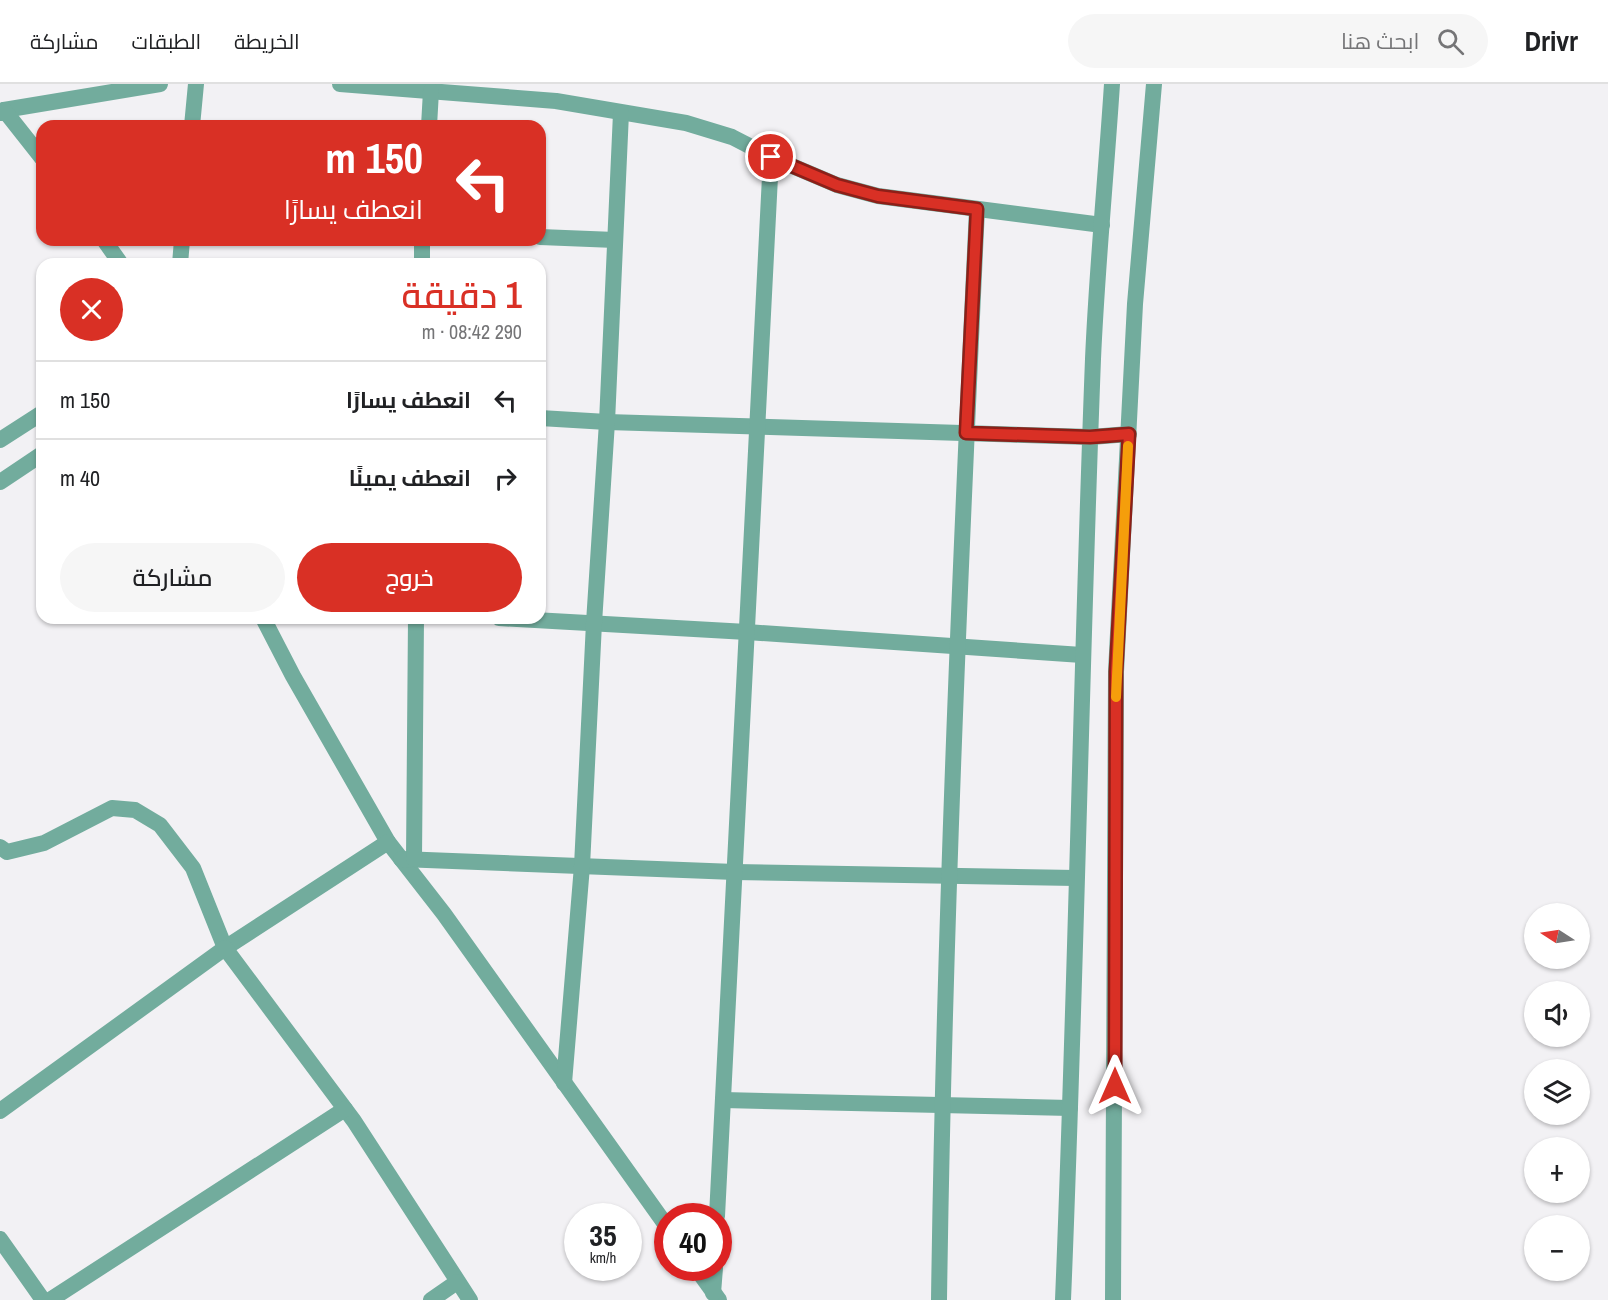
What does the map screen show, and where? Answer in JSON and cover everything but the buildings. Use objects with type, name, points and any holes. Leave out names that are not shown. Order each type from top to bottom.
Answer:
[{"type":"street","points":[[2,111],[160,84]]},
{"type":"street","points":[[193,120],[196,84]]},
{"type":"street","points":[[340,84],[556,101],[695,126],[732,137],[771,157],[837,185],[878,196],[1102,225]]},
{"type":"street","points":[[1063,1300],[1093,355],[1112,84]]},
{"type":"street","points":[[1113,1300],[1116,672],[1135,304],[1154,84]]},
{"type":"street","points":[[429,120],[431,91]]},
{"type":"street","points":[[2,111],[36,151]]},
{"type":"street","points":[[564,1083],[582,866],[607,422],[621,113]]},
{"type":"street","points":[[718,1203],[771,157]]},
{"type":"street","points":[[939,1300],[942,1104],[957,646],[977,209]]},
{"type":"street","points":[[546,237],[615,240]]},
{"type":"street","points":[[0,440],[36,417]]},
{"type":"street","points":[[546,418],[1090,437],[1129,434]]},
{"type":"street","points":[[4,479],[36,458]]},
{"type":"street","points":[[4,479],[36,468]]},
{"type":"street","points":[[546,620],[1082,655]]},
{"type":"street","points":[[266,624],[293,676],[388,842],[408,859],[444,914],[654,1208]]},
{"type":"street","points":[[408,859],[416,624]]},
{"type":"street","points":[[2,852],[44,843],[112,808],[135,810],[160,825],[193,868],[225,948],[345,1108],[470,1300]]},
{"type":"street","points":[[0,1111],[225,948],[388,842]]},
{"type":"street","points":[[408,859],[735,872],[1076,878]]},
{"type":"street","points":[[723,1100],[1070,1108]]},
{"type":"street","points":[[51,1300],[345,1108]]},
{"type":"street","points":[[0,1239],[43,1300]]},
{"type":"street","points":[[705,1281],[716,1296]]},
{"type":"street","points":[[715,1281],[716,1296]]},
{"type":"street","points":[[431,1300],[458,1282]]},
{"type":"slow traffic","points":[[1116,697],[1128,446]]},
{"type":"route","points":[[771,157],[837,185],[878,196],[977,209],[966,433],[1090,437],[1129,434],[1116,672],[1115,1086]]}]
